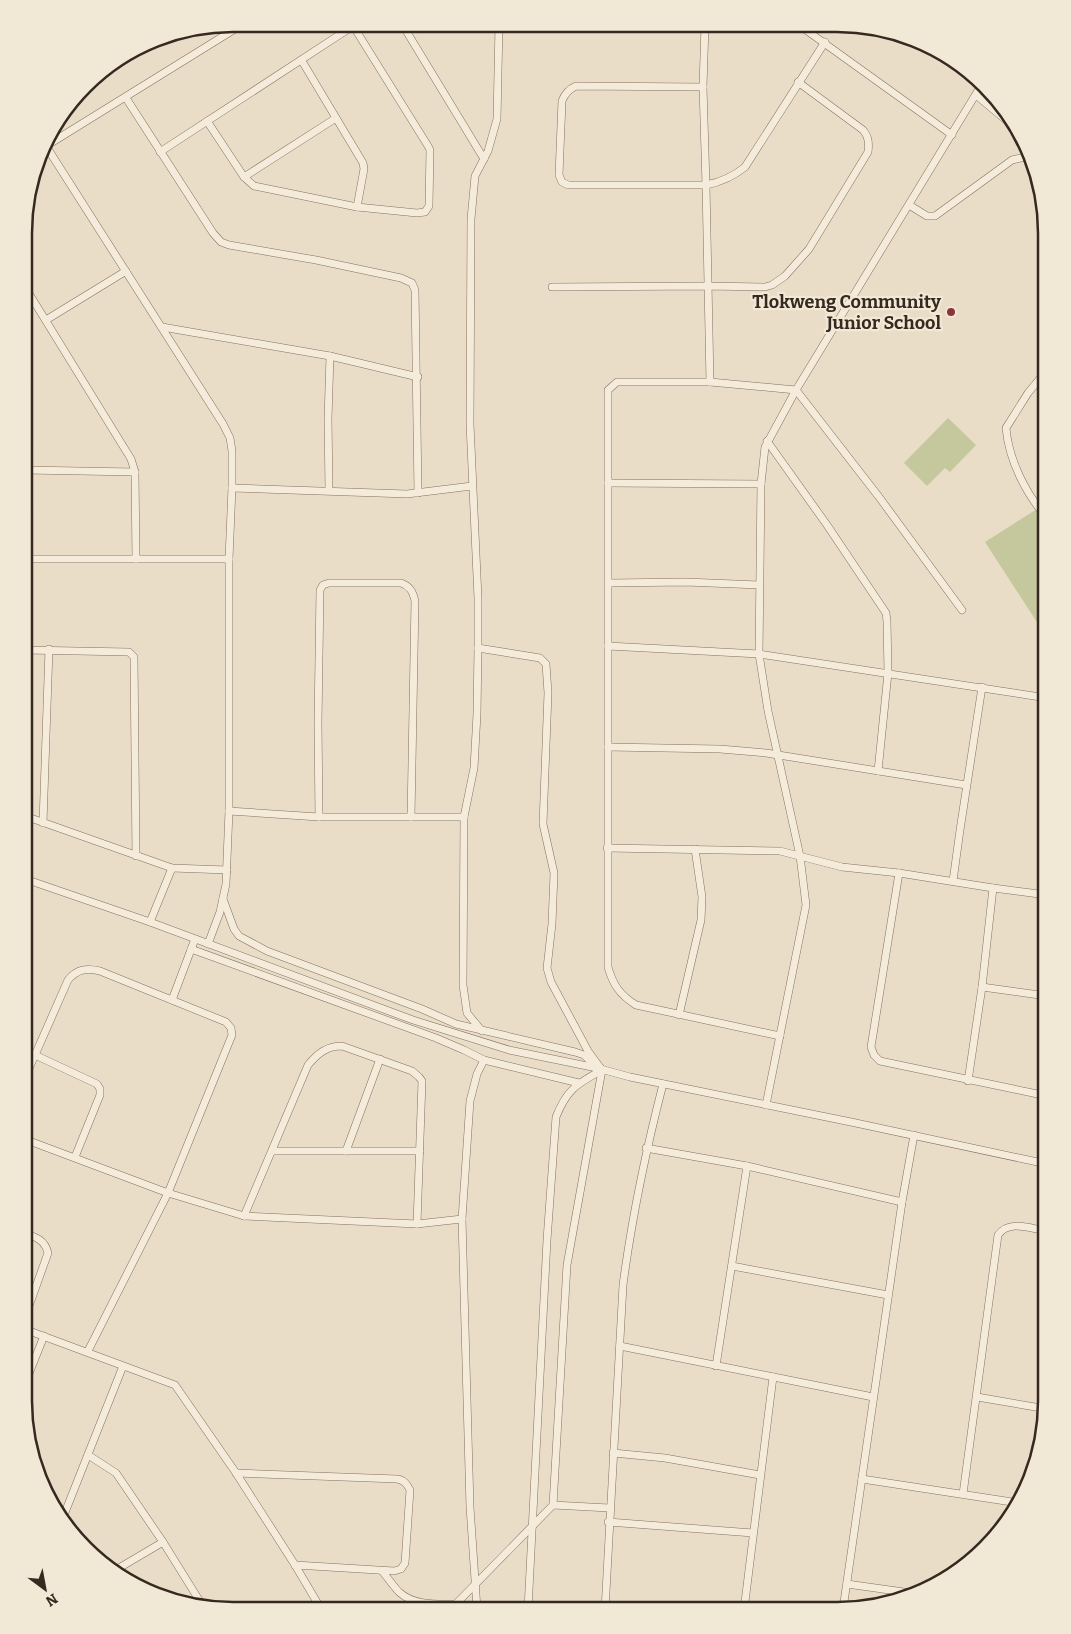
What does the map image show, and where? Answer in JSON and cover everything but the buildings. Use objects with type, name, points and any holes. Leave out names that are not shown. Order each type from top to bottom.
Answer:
[{"type":"street","points":[[55,140],[230,32]]},
{"type":"street","points":[[160,152],[342,32]]},
{"type":"street","points":[[207,121],[244,176],[254,186],[357,207],[417,213],[425,212],[428,206],[430,150],[356,32]]},
{"type":"street","points":[[407,32],[484,159]]},
{"type":"street","points":[[482,1031],[467,1013],[463,985],[464,817],[474,768],[478,648],[478,598],[470,424],[470,219],[475,176],[484,159],[497,119],[499,32]]},
{"type":"street","points":[[705,32],[702,87],[710,382]]},
{"type":"street","points":[[810,32],[952,134]]},
{"type":"street","points":[[702,87],[576,86],[571,88],[562,101],[558,175],[562,182],[568,185],[706,185],[733,176],[745,166],[825,42]]},
{"type":"street","points":[[302,60],[363,163],[364,169],[357,207]]},
{"type":"street","points":[[552,287],[765,287],[778,282],[809,249],[868,152],[868,140],[863,130],[798,82]]},
{"type":"street","points":[[766,1105],[806,905],[800,856],[777,755],[761,675],[759,654],[761,484],[764,452],[767,441],[796,390],[979,90]]},
{"type":"street","points":[[976,95],[1000,115]]},
{"type":"street","points":[[126,98],[213,233],[225,244],[316,260],[401,278],[412,283],[415,290],[418,376],[418,493]]},
{"type":"street","points":[[244,176],[336,118]]},
{"type":"street","points":[[50,152],[227,431],[232,451],[229,559],[229,811],[227,870],[220,912],[208,944]]},
{"type":"street","points":[[909,205],[927,216],[935,216],[1012,160],[1024,158]]},
{"type":"street","points":[[46,320],[126,271]]},
{"type":"street","points":[[32,297],[131,459],[135,472],[136,559]]},
{"type":"street","points":[[162,327],[330,356],[418,376]]},
{"type":"street","points":[[329,490],[328,419],[330,356]]},
{"type":"street","points":[[1038,381],[1006,428],[1011,455],[1021,479],[1038,504]]},
{"type":"street","points":[[780,1036],[636,1005],[619,992],[608,967],[608,393],[610,387],[617,382],[710,382],[796,390],[879,497],[962,610]]},
{"type":"street","points":[[767,441],[883,607],[887,621],[888,673],[878,771]]},
{"type":"street","points":[[32,469],[135,472]]},
{"type":"street","points":[[608,483],[761,484]]},
{"type":"street","points":[[232,488],[278,491],[329,490],[418,493],[472,486]]},
{"type":"street","points":[[32,559],[229,559]]},
{"type":"street","points":[[609,583],[686,582],[760,585]]},
{"type":"street","points":[[319,817],[320,590],[323,585],[329,583],[401,583],[414,594],[411,817]]},
{"type":"street","points":[[608,646],[759,654],[1038,696]]},
{"type":"street","points":[[458,1602],[553,1505],[567,1265],[600,1069],[588,1052],[547,973],[552,924],[554,873],[543,824],[548,693],[546,664],[540,658],[478,648]]},
{"type":"street","points":[[44,823],[49,649]]},
{"type":"street","points":[[32,650],[129,652],[134,657],[136,856]]},
{"type":"street","points":[[953,881],[982,687]]},
{"type":"street","points":[[608,746],[720,748],[777,755],[966,785]]},
{"type":"street","points":[[229,811],[319,817],[464,817]]},
{"type":"street","points":[[32,819],[172,868],[227,870]]},
{"type":"street","points":[[607,848],[780,851],[842,867],[899,873],[1038,894]]},
{"type":"street","points":[[679,1015],[701,920],[702,897],[695,850]]},
{"type":"street","points":[[150,922],[172,868]]},
{"type":"street","points":[[899,873],[871,1047],[872,1051],[880,1061],[1038,1094]]},
{"type":"street","points":[[32,882],[150,922],[413,1020],[509,1050],[1038,1162]]},
{"type":"street","points":[[968,1081],[982,987],[993,888]]},
{"type":"street","points":[[223,899],[234,929],[245,940],[290,960],[337,976],[456,1024],[575,1052],[588,1058],[600,1069]]},
{"type":"street","points":[[172,1000],[195,939]]},
{"type":"street","points":[[191,949],[436,1038],[484,1060],[579,1083]]},
{"type":"street","points":[[32,1058],[68,980],[73,974],[89,969],[100,971],[226,1022],[232,1034],[168,1193],[88,1351]]},
{"type":"street","points":[[982,987],[1038,995]]},
{"type":"street","points":[[244,1216],[308,1065],[323,1050],[332,1046],[342,1046],[412,1071],[422,1081],[417,1224]]},
{"type":"street","points":[[35,1055],[99,1086],[100,1095],[74,1157]]},
{"type":"street","points":[[346,1151],[380,1059]]},
{"type":"street","points":[[477,1602],[470,1508],[462,1219],[470,1101],[477,1074],[484,1060]]},
{"type":"street","points":[[528,1602],[547,1240],[556,1117],[562,1102],[579,1083],[600,1069]]},
{"type":"street","points":[[605,1602],[608,1522],[624,1276],[646,1148],[663,1084]]},
{"type":"street","points":[[844,1601],[888,1295],[914,1135]]},
{"type":"street","points":[[32,1142],[168,1193],[244,1216],[417,1224],[462,1219]]},
{"type":"street","points":[[646,1148],[747,1166],[902,1202]]},
{"type":"street","points":[[272,1151],[420,1151]]},
{"type":"street","points":[[716,1366],[747,1166]]},
{"type":"street","points":[[963,1494],[998,1235],[1004,1228],[1011,1226],[1038,1230]]},
{"type":"street","points":[[32,1236],[42,1241],[48,1253],[32,1298]]},
{"type":"street","points":[[732,1266],[888,1295]]},
{"type":"street","points":[[32,1332],[88,1351],[175,1385],[236,1473],[317,1602]]},
{"type":"street","points":[[32,1366],[44,1336]]},
{"type":"street","points":[[620,1346],[873,1397]]},
{"type":"street","points":[[66,1511],[124,1366]]},
{"type":"street","points":[[745,1602],[774,1377]]},
{"type":"street","points":[[977,1398],[1038,1408]]},
{"type":"street","points":[[613,1453],[665,1458],[760,1475]]},
{"type":"street","points":[[88,1455],[115,1472],[163,1542],[198,1599]]},
{"type":"street","points":[[236,1473],[402,1480],[410,1490],[405,1563],[398,1571],[295,1565]]},
{"type":"street","points":[[862,1479],[1011,1502]]},
{"type":"street","points":[[553,1505],[609,1508]]},
{"type":"street","points":[[608,1522],[753,1533]]},
{"type":"street","points":[[121,1568],[163,1542]]},
{"type":"street","points":[[382,1571],[398,1591],[410,1600],[417,1602]]},
{"type":"street","points":[[847,1584],[900,1592]]},
{"type":"green space","points":[[948,418],[976,445],[950,472],[945,468],[927,486],[904,463]]},
{"type":"green space","points":[[1037,509],[1038,624],[985,542]]},
{"type":"place","name":"Tlokweng Community Junior School","points":[[951,312]]}]
